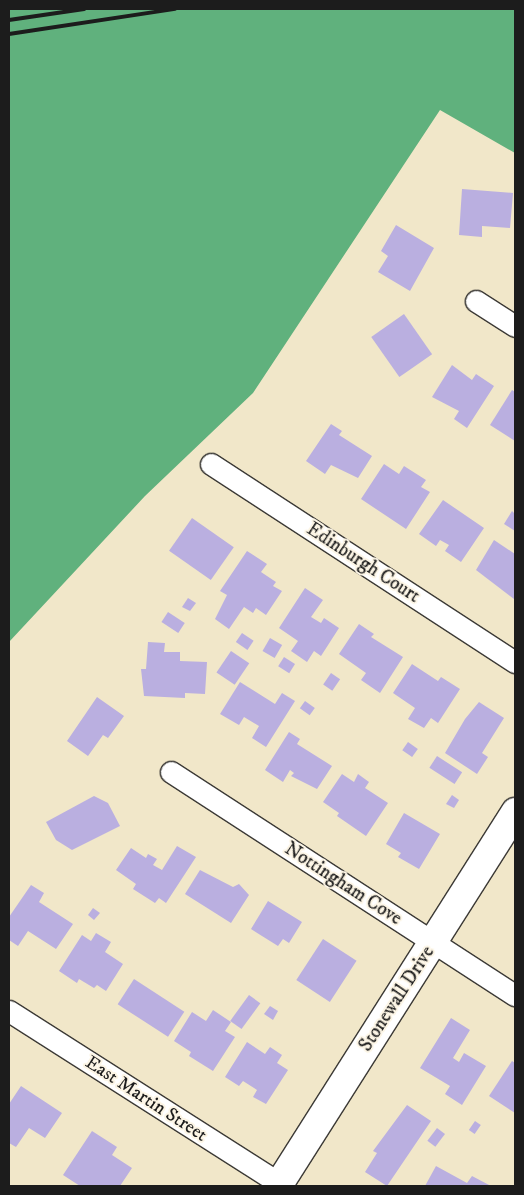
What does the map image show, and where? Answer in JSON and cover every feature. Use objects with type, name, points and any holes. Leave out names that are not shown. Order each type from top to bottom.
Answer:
[{"type":"street","points":[[476,300],[515,326]]},
{"type":"street","name":"Edinburgh Court","points":[[211,464],[515,662]]},
{"type":"street","name":"Nottingham Cove","points":[[171,772],[515,995]]},
{"type":"street","name":"Stonewall Drive","points":[[281,1185],[515,812]]},
{"type":"street","name":"East Martin Street","points":[[9,1011],[281,1185]]},
{"type":"green space","points":[[9,9],[515,9],[515,153],[440,110],[253,393],[145,496],[9,642]]},
{"type":"building","points":[[462,189],[513,193],[510,228],[482,226],[482,237],[459,235]]},
{"type":"building","points":[[396,225],[434,248],[410,291],[378,272],[388,256],[381,251]]},
{"type":"building","points":[[404,314],[432,354],[399,377],[371,337]]},
{"type":"building","points":[[452,365],[472,380],[476,374],[494,386],[467,428],[454,419],[459,411],[432,397]]},
{"type":"building","points":[[512,390],[515,392],[515,441],[490,425]]},
{"type":"building","points":[[331,424],[342,431],[339,435],[372,456],[358,478],[331,465],[325,474],[306,461]]},
{"type":"building","points":[[384,464],[399,474],[404,466],[426,480],[421,487],[430,492],[406,529],[361,499]]},
{"type":"building","points":[[443,500],[484,528],[461,562],[445,551],[449,545],[440,540],[436,546],[419,534]]},
{"type":"building","points":[[512,511],[515,514],[515,531],[504,524]]},
{"type":"building","points":[[192,518],[234,547],[211,580],[169,551]]},
{"type":"building","points":[[494,540],[515,554],[514,599],[476,570]]},
{"type":"building","points":[[247,551],[267,564],[261,572],[276,582],[273,586],[282,591],[266,615],[256,608],[253,613],[244,607],[229,629],[215,619],[227,595],[220,591]]},
{"type":"building","points":[[305,588],[323,600],[311,617],[321,623],[324,618],[339,628],[321,656],[314,651],[307,662],[291,651],[298,641],[279,628]]},
{"type":"building","points":[[188,598],[196,603],[190,611],[182,607]]},
{"type":"building","points":[[168,612],[185,623],[178,633],[161,622]]},
{"type":"building","points":[[359,624],[374,634],[371,637],[403,657],[380,693],[361,680],[366,673],[339,654]]},
{"type":"building","points":[[242,633],[254,641],[247,650],[236,642]]},
{"type":"building","points":[[270,638],[282,645],[275,658],[262,651]]},
{"type":"building","points":[[148,642],[165,643],[164,652],[180,652],[180,661],[207,662],[205,694],[185,693],[185,698],[144,696],[141,669],[146,669]]},
{"type":"building","points":[[231,651],[249,663],[235,685],[216,673]]},
{"type":"building","points":[[284,657],[295,664],[289,673],[278,666]]},
{"type":"building","points":[[412,664],[438,681],[441,677],[460,689],[438,723],[431,718],[424,728],[408,719],[415,708],[393,693]]},
{"type":"building","points":[[331,673],[340,679],[332,691],[323,685]]},
{"type":"building","points":[[240,682],[275,704],[282,693],[295,701],[266,747],[252,738],[259,726],[244,717],[239,725],[220,714]]},
{"type":"building","points":[[97,697],[124,716],[108,738],[103,735],[88,756],[67,741]]},
{"type":"building","points":[[305,701],[315,708],[310,715],[300,708]]},
{"type":"building","points":[[479,702],[504,718],[482,753],[488,757],[477,774],[445,753],[465,719]]},
{"type":"building","points":[[289,732],[300,739],[297,744],[332,766],[317,789],[291,776],[294,773],[290,770],[283,782],[265,770]]},
{"type":"building","points":[[408,742],[418,749],[412,757],[402,750]]},
{"type":"building","points":[[437,756],[462,772],[455,784],[429,768]]},
{"type":"building","points":[[342,774],[354,782],[358,774],[369,782],[365,788],[388,803],[366,836],[337,816],[339,813],[323,802]]},
{"type":"building","points":[[452,795],[459,800],[454,808],[446,804]]},
{"type":"building","points":[[94,796],[108,803],[120,826],[72,850],[56,840],[46,822]]},
{"type":"building","points":[[404,813],[440,834],[419,869],[398,857],[401,853],[386,844]]},
{"type":"building","points":[[177,846],[196,857],[166,903],[159,898],[155,903],[133,889],[136,884],[116,870],[131,848],[146,858],[148,854],[157,859],[153,865],[162,870]]},
{"type":"building","points":[[200,870],[233,887],[239,884],[249,895],[231,923],[185,894]]},
{"type":"building","points":[[31,885],[44,893],[39,902],[73,924],[56,949],[28,931],[18,946],[9,940],[9,917]]},
{"type":"building","points":[[268,901],[302,922],[289,943],[283,939],[278,946],[251,929]]},
{"type":"building","points":[[93,908],[100,913],[94,920],[88,915]]},
{"type":"building","points":[[96,933],[111,942],[105,952],[123,964],[106,991],[97,985],[94,988],[79,979],[77,983],[59,971],[82,935],[91,941]]},
{"type":"building","points":[[323,939],[357,961],[330,1002],[296,980]]},
{"type":"building","points":[[134,979],[184,1012],[168,1037],[118,1004]]},
{"type":"building","points":[[249,995],[260,1003],[242,1029],[230,1021]]},
{"type":"building","points":[[270,1006],[278,1011],[273,1020],[264,1014]]},
{"type":"building","points":[[213,1010],[231,1022],[225,1031],[235,1037],[213,1071],[189,1056],[191,1052],[174,1041],[192,1012],[206,1021]]},
{"type":"building","points":[[451,1018],[470,1030],[453,1058],[459,1062],[464,1053],[486,1066],[462,1105],[445,1094],[450,1086],[420,1068]]},
{"type":"building","points":[[247,1042],[265,1054],[270,1047],[282,1055],[277,1063],[288,1070],[266,1104],[253,1097],[257,1090],[243,1081],[239,1086],[225,1077]]},
{"type":"building","points":[[512,1061],[515,1063],[515,1113],[489,1096]]},
{"type":"building","points":[[21,1086],[62,1113],[45,1138],[29,1128],[16,1147],[9,1143],[9,1104]]},
{"type":"building","points":[[407,1105],[431,1121],[387,1186],[365,1172],[377,1153],[373,1151]]},
{"type":"building","points":[[475,1121],[481,1125],[475,1134],[469,1130]]},
{"type":"building","points":[[437,1128],[445,1134],[435,1147],[427,1141]]},
{"type":"building","points":[[92,1131],[117,1147],[112,1155],[132,1168],[120,1186],[80,1186],[63,1175]]},
{"type":"building","points":[[436,1166],[467,1183],[472,1176],[491,1186],[425,1186]]},
{"type":"railway","points":[[9,20],[84,9]]},
{"type":"railway","points":[[9,34],[175,9]]}]
